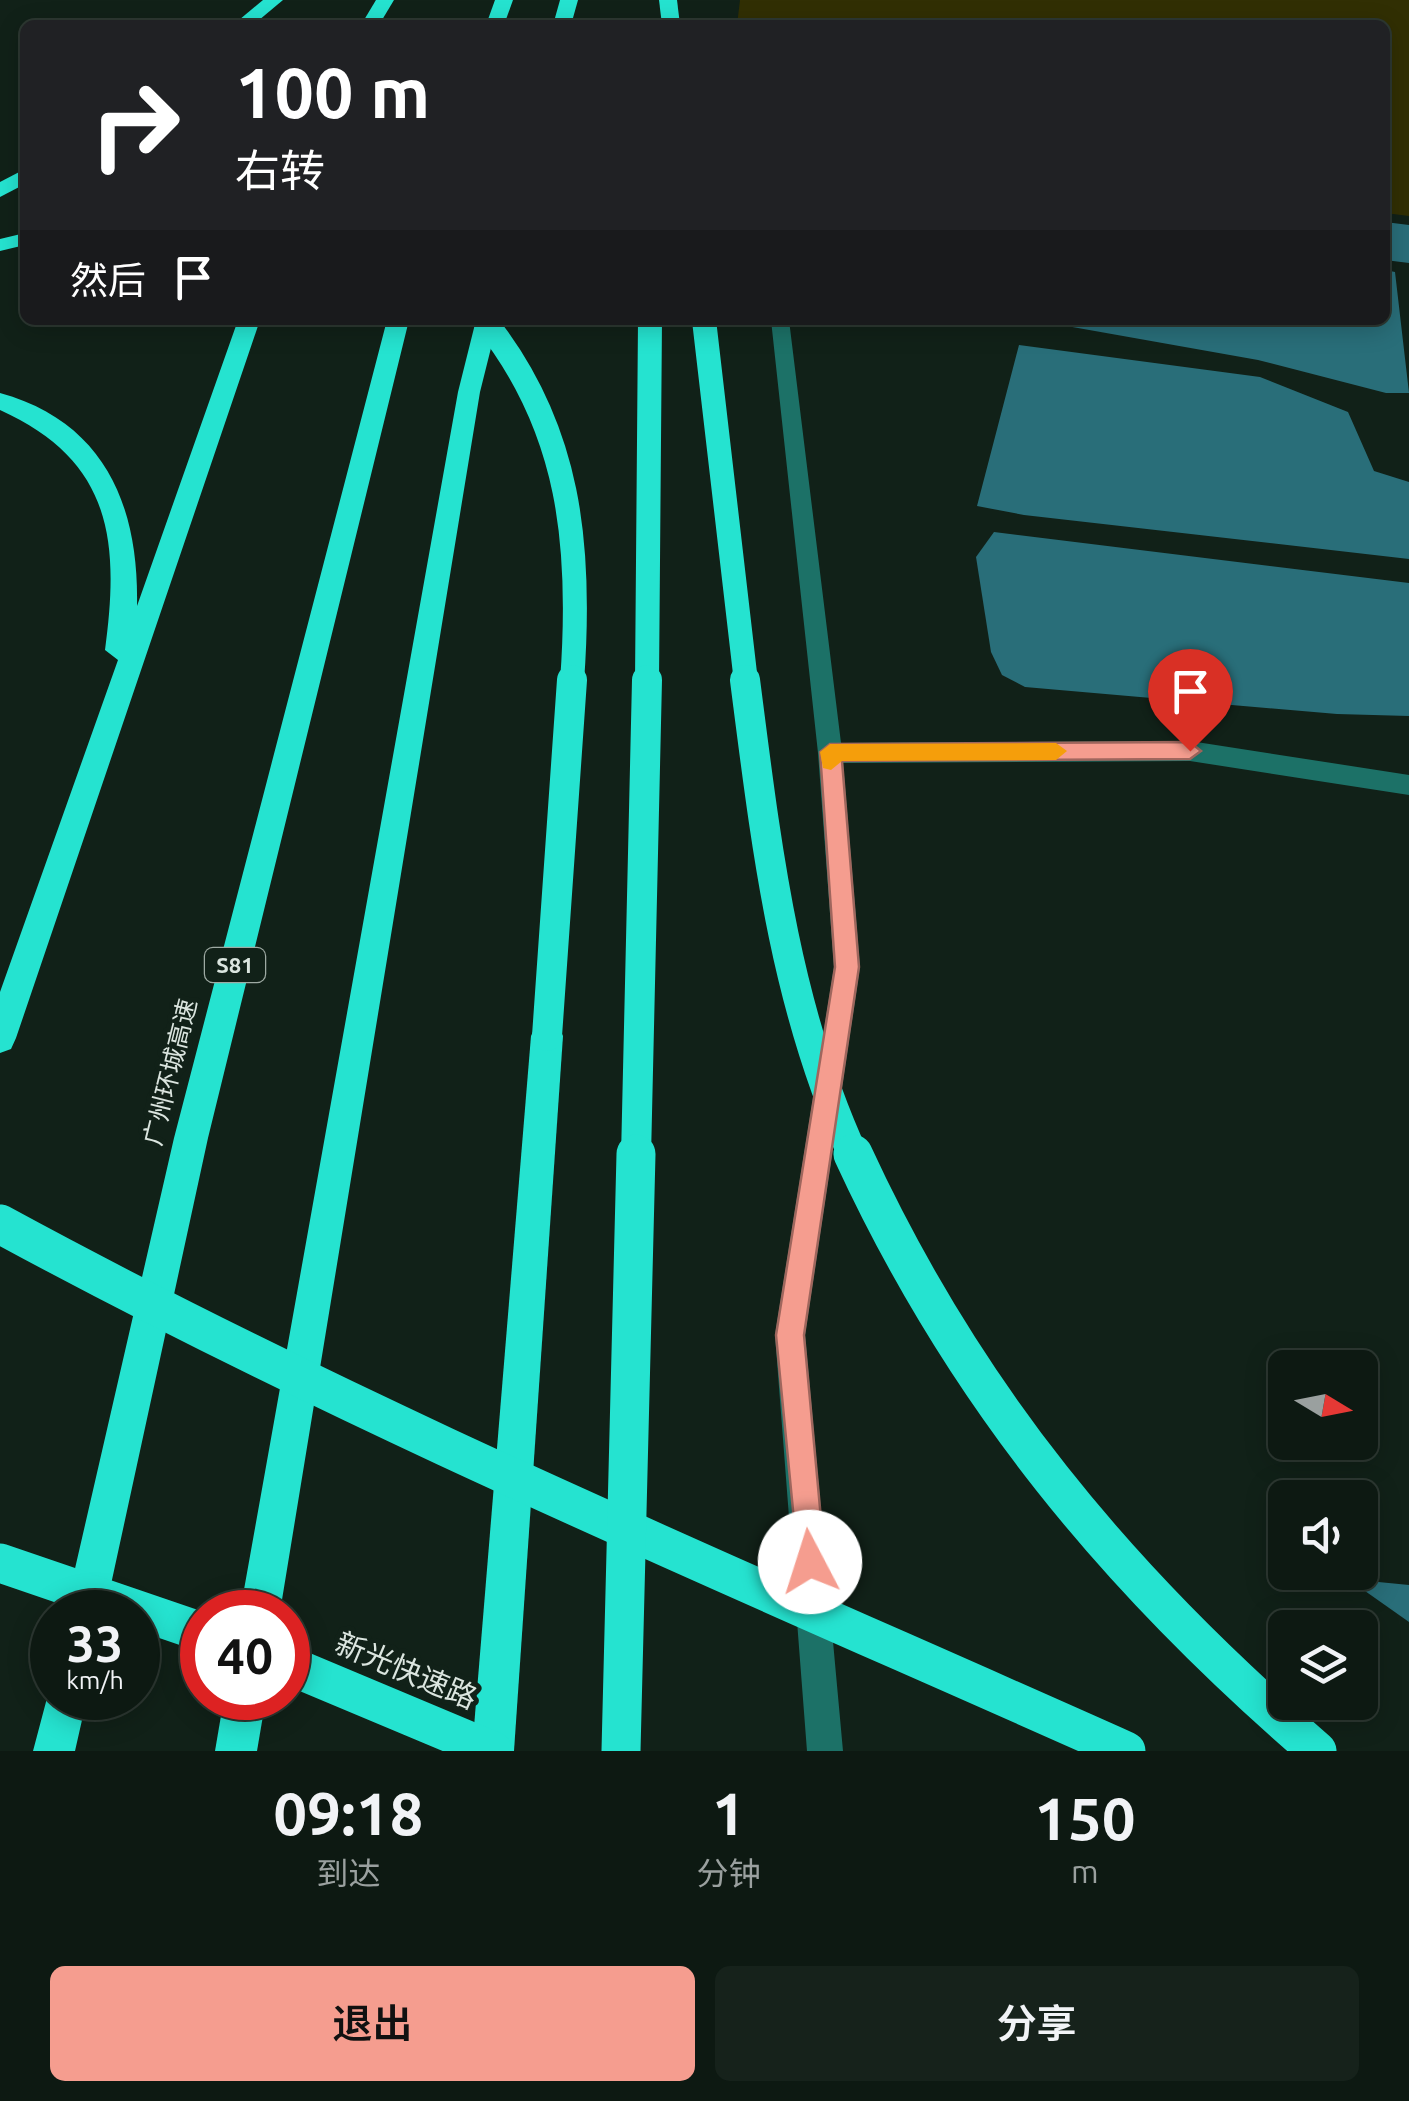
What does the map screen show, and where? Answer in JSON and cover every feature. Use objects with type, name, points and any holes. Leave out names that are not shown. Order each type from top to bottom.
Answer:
[{"type":"highway","points":[[248,20],[274,0]]},
{"type":"highway","points":[[0,1038],[247,325]]},
{"type":"highway","name":"广州环城高速","points":[[90,1590],[191,1138],[397,325]]},
{"type":"highway","points":[[264,1590],[469,392],[485,325]]},
{"type":"highway","points":[[490,325],[536,390],[552,427],[569,505],[576,604],[493,1751]]},
{"type":"highway","points":[[621,1751],[645,864],[650,325]]},
{"type":"highway","points":[[705,325],[773,895],[803,1024],[852,1156],[897,1247],[1004,1419],[1137,1584],[1202,1650],[1317,1751]]},
{"type":"highway","points":[[0,402],[59,431],[98,471],[121,526],[124,555],[124,616],[107,700],[34,939],[0,1022]]},
{"type":"highway","points":[[0,1224],[134,1296],[420,1438],[1126,1751]]},
{"type":"highway","points":[[0,1563],[180,1624]]},
{"type":"highway","name":"新光快速路","points":[[310,1674],[493,1751]]},
{"type":"highway","points":[[54,1751],[61,1720]]},
{"type":"highway","points":[[236,1751],[241,1720]]},
{"type":"street","points":[[781,325],[830,752],[847,967],[790,1335],[826,1751]]},
{"type":"street","points":[[830,752],[1190,751],[1409,785]]},
{"type":"shaded area","points":[[740,0],[1409,0],[1409,216],[1390,214],[1390,20],[738,20]]},
{"type":"water","points":[[1390,271],[1395,272],[1409,393],[1386,393],[1258,360],[1061,325],[1390,325]]},
{"type":"water","points":[[1019,345],[1260,377],[1348,412],[1374,471],[1409,482],[1409,559],[1024,515],[977,506]]},
{"type":"water","points":[[994,532],[1409,583],[1409,716],[1337,714],[1025,687],[1002,675],[991,652],[976,557]]},
{"type":"water","points":[[1378,1582],[1409,1585],[1409,1622],[1364,1590],[1378,1590]]},
{"type":"waterway","points":[[1390,242],[1409,244]]},
{"type":"slow traffic","points":[[831,761],[830,752],[1056,751]]},
{"type":"route","points":[[810,1562],[790,1335],[847,967],[830,752],[1190,751]]}]
